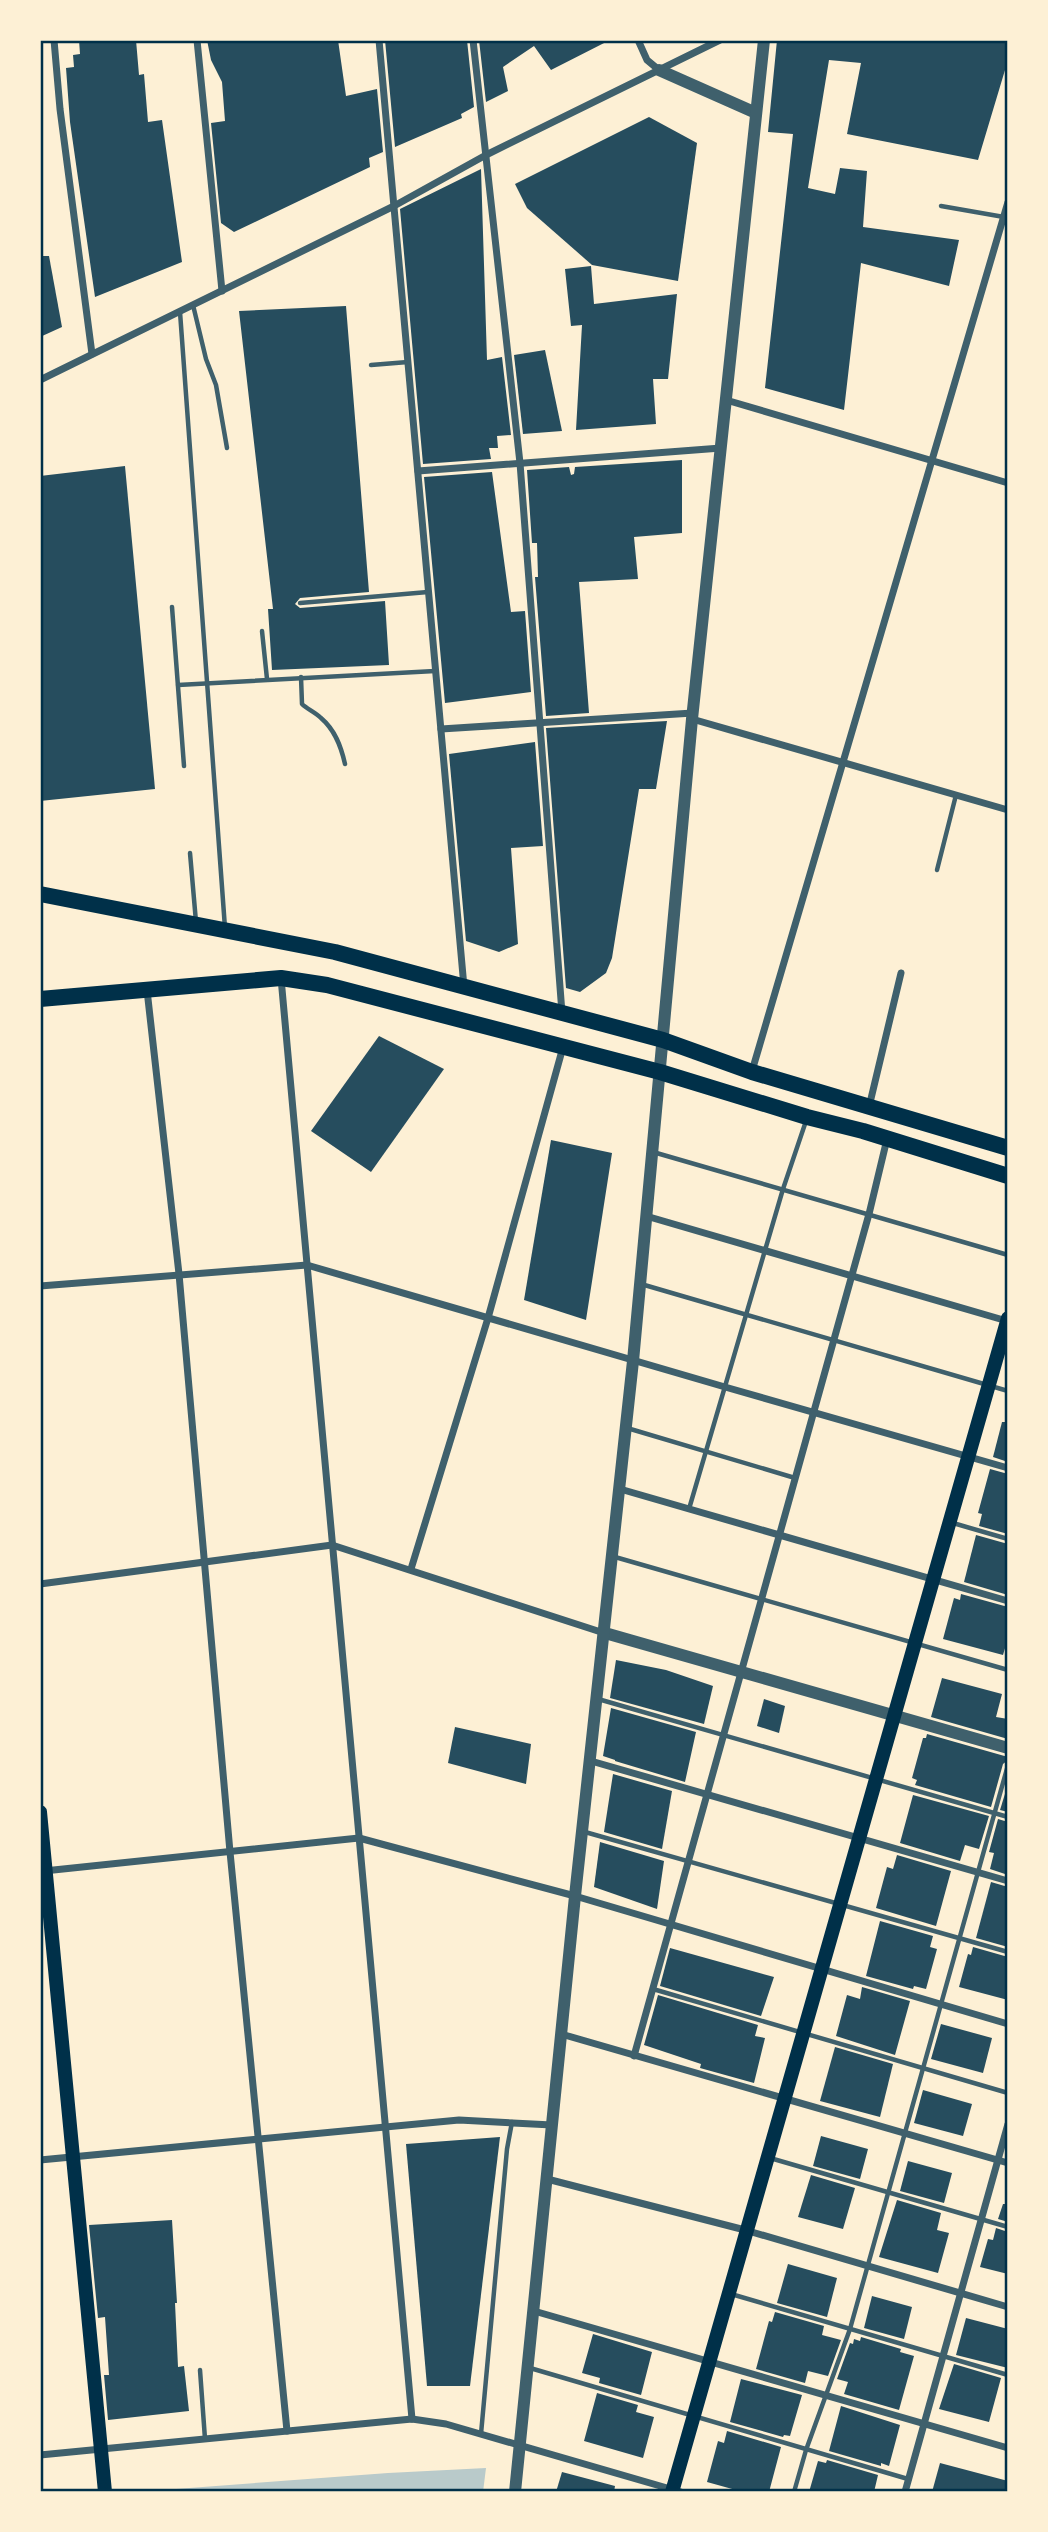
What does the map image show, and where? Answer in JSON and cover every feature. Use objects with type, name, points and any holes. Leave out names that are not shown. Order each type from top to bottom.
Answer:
[{"type":"highway","points":[[40,894],[335,952],[663,1040],[752,1072],[1008,1148]]},
{"type":"highway","points":[[40,999],[281,978],[327,985],[660,1072],[1008,1176]]},
{"type":"main road","points":[[675,2491],[727,2293],[1008,1320]]},
{"type":"main road","points":[[40,1812],[43,1871],[74,2157],[105,2492]]},
{"type":"street","points":[[54,40],[60,109],[92,354]]},
{"type":"street","points":[[197,40],[222,290]]},
{"type":"street","points":[[379,40],[465,987]]},
{"type":"street","points":[[474,40],[520,463],[562,1014]]},
{"type":"street","points":[[638,40],[647,60],[659,69],[756,113]]},
{"type":"street","points":[[40,380],[394,206],[486,155],[720,40]]},
{"type":"street","points":[[515,2492],[575,1896],[633,1361],[692,716],[764,40]]},
{"type":"street","points":[[752,1072],[932,461],[1004,234],[1004,217],[1008,202]]},
{"type":"street","points":[[726,400],[1008,483]]},
{"type":"street","points":[[418,471],[721,447]]},
{"type":"street","points":[[441,729],[692,716],[842,763],[1008,810]]},
{"type":"street","points":[[869,1108],[901,973]]},
{"type":"street","points":[[281,978],[412,2419]]},
{"type":"street","points":[[147,990],[179,1274],[230,1852],[288,2431]]},
{"type":"street","points":[[411,1569],[488,1318],[563,1047]]},
{"type":"street","points":[[634,2056],[869,1214],[887,1139]]},
{"type":"street","points":[[646,1216],[1008,1320]]},
{"type":"street","points":[[40,1286],[307,1265],[1008,1468]]},
{"type":"street","points":[[620,1489],[1008,1601]]},
{"type":"street","points":[[40,1584],[332,1545],[605,1633],[1008,1748]]},
{"type":"street","points":[[591,1761],[1008,1881]]},
{"type":"street","points":[[43,1871],[359,1838],[575,1896],[1008,2024]]},
{"type":"street","points":[[561,2035],[1008,2163]]},
{"type":"street","points":[[40,2160],[459,2120],[552,2125]]},
{"type":"street","points":[[905,2492],[1008,2124]]},
{"type":"street","points":[[547,2179],[745,2231],[1008,2307]]},
{"type":"street","points":[[534,2311],[1008,2448]]},
{"type":"street","points":[[40,2455],[412,2419],[446,2424],[675,2491]]},
{"type":"lane","points":[[941,206],[1004,217]]},
{"type":"lane","points":[[193,304],[206,359],[216,385],[227,448]]},
{"type":"lane","points":[[180,311],[225,929]]},
{"type":"lane","points":[[371,365],[408,362]]},
{"type":"lane","points":[[300,603],[429,592]]},
{"type":"lane","points":[[172,607],[184,766]]},
{"type":"lane","points":[[262,631],[267,679]]},
{"type":"lane","points":[[178,685],[436,670]]},
{"type":"lane","points":[[301,677],[302,704],[333,731],[345,764]]},
{"type":"lane","points":[[937,870],[956,796]]},
{"type":"lane","points":[[190,853],[196,923]]},
{"type":"lane","points":[[689,1509],[783,1189],[807,1117]]},
{"type":"lane","points":[[652,1152],[1008,1255]]},
{"type":"lane","points":[[640,1284],[1008,1391]]},
{"type":"lane","points":[[626,1427],[795,1478]]},
{"type":"lane","points":[[949,1522],[1008,1539]]},
{"type":"lane","points":[[613,1556],[1008,1670]]},
{"type":"lane","points":[[598,1699],[1008,1817]]},
{"type":"lane","points":[[794,2492],[806,2450],[850,2329],[1008,1765]]},
{"type":"lane","points":[[582,1831],[1008,1952]]},
{"type":"lane","points":[[653,1989],[1008,2093]]},
{"type":"lane","points":[[481,2434],[507,2149],[512,2122]]},
{"type":"lane","points":[[766,2157],[1008,2227]]},
{"type":"lane","points":[[727,2293],[1008,2375]]},
{"type":"lane","points":[[528,2367],[908,2479]]},
{"type":"lane","points":[[200,2370],[205,2439]]},
{"type":"shaded area","points":[[486,2468],[483,2492],[136,2492],[388,2473]]},
{"type":"building","points":[[79,40],[136,40],[139,75],[144,74],[148,122],[162,120],[182,262],[95,297],[70,122],[66,68],[74,67],[73,55],[80,54]]},
{"type":"building","points":[[207,40],[338,40],[346,96],[377,89],[383,152],[369,158],[370,167],[234,232],[221,223],[211,123],[225,121],[222,82],[211,60]]},
{"type":"building","points":[[385,40],[467,40],[474,107],[461,114],[462,118],[395,147]]},
{"type":"building","points":[[479,40],[610,40],[551,70],[534,46],[503,67],[508,91],[486,102]]},
{"type":"building","points":[[777,40],[1008,40],[1008,60],[978,160],[847,134],[861,63],[829,60],[808,188],[835,194],[840,168],[867,171],[863,227],[959,240],[949,286],[861,263],[844,410],[765,388],[793,134],[768,132]]},
{"type":"building","points":[[649,117],[697,143],[678,281],[592,265],[527,208],[515,184]]},
{"type":"building","points":[[481,169],[487,360],[502,357],[511,435],[497,436],[498,448],[489,448],[491,459],[423,464],[400,209]]},
{"type":"building","points":[[40,256],[49,256],[62,327],[40,337]]},
{"type":"building","points":[[591,266],[594,304],[677,294],[668,379],[653,379],[656,424],[576,430],[582,325],[571,326],[565,269]]},
{"type":"building","points":[[346,306],[369,592],[300,598],[295,604],[300,608],[385,601],[389,665],[272,670],[268,609],[273,609],[239,311]]},
{"type":"building","points":[[545,350],[562,431],[523,434],[514,355]]},
{"type":"building","points":[[682,460],[682,533],[634,537],[638,579],[579,582],[589,713],[546,716],[535,577],[538,577],[537,543],[532,543],[527,470],[569,467],[571,475],[574,474],[575,467]]},
{"type":"building","points":[[125,466],[155,789],[40,801],[40,476]]},
{"type":"building","points":[[492,472],[511,612],[525,611],[531,692],[445,703],[424,477]]},
{"type":"building","points":[[667,721],[656,789],[639,789],[612,958],[606,973],[580,992],[566,988],[546,728]]},
{"type":"building","points":[[535,742],[543,846],[511,848],[518,944],[499,952],[466,941],[449,754]]},
{"type":"building","points":[[379,1036],[444,1069],[371,1172],[311,1131]]},
{"type":"building","points":[[551,1140],[612,1153],[586,1320],[524,1300]]},
{"type":"building","points":[[1002,1422],[1008,1422],[1008,1462],[993,1457]]},
{"type":"building","points":[[990,1469],[1008,1474],[1008,1534],[979,1526],[982,1514],[978,1513]]},
{"type":"building","points":[[976,1535],[1008,1544],[1008,1595],[964,1582]]},
{"type":"building","points":[[961,1594],[1008,1607],[1008,1638],[1003,1655],[943,1639],[954,1598],[960,1600]]},
{"type":"building","points":[[616,1660],[666,1670],[713,1686],[704,1724],[610,1698]]},
{"type":"building","points":[[942,1678],[1002,1694],[996,1717],[1008,1719],[1008,1739],[931,1717]]},
{"type":"building","points":[[764,1699],[785,1706],[779,1733],[757,1726]]},
{"type":"building","points":[[611,1708],[696,1732],[685,1782],[603,1756]]},
{"type":"building","points":[[455,1727],[531,1744],[526,1784],[448,1763]]},
{"type":"building","points":[[927,1734],[1008,1757],[1003,1764],[991,1807],[915,1785],[917,1780],[912,1778],[923,1738],[926,1738]]},
{"type":"building","points":[[613,1774],[672,1791],[662,1849],[604,1832]]},
{"type":"building","points":[[1008,1784],[1008,1812],[1000,1810]]},
{"type":"building","points":[[913,1795],[989,1816],[979,1849],[965,1845],[960,1861],[900,1843]]},
{"type":"building","points":[[998,1819],[1008,1822],[1008,1875],[990,1869],[994,1853],[989,1852]]},
{"type":"building","points":[[600,1842],[664,1861],[657,1909],[594,1887]]},
{"type":"building","points":[[897,1855],[951,1871],[936,1926],[876,1908],[887,1867],[893,1869]]},
{"type":"building","points":[[991,1882],[1008,1887],[1008,1947],[976,1938]]},
{"type":"building","points":[[880,1921],[933,1936],[930,1947],[937,1949],[926,1989],[914,1986],[913,1989],[866,1976]]},
{"type":"building","points":[[973,1947],[1008,1957],[1008,2000],[959,1987],[968,1954],[971,1955]]},
{"type":"building","points":[[670,1948],[774,1977],[761,2016],[660,1986]]},
{"type":"building","points":[[862,1987],[910,2001],[895,2055],[836,2036],[847,1995],[860,1999]]},
{"type":"building","points":[[658,1995],[758,2025],[755,2036],[765,2038],[754,2083],[700,2068],[701,2064],[644,2045]]},
{"type":"building","points":[[941,2024],[992,2038],[983,2073],[931,2059]]},
{"type":"building","points":[[835,2047],[893,2064],[880,2117],[820,2101]]},
{"type":"building","points":[[923,2090],[972,2104],[963,2136],[914,2123]]},
{"type":"building","points":[[821,2136],[868,2149],[860,2179],[813,2166]]},
{"type":"building","points":[[500,2137],[470,2386],[427,2386],[406,2144]]},
{"type":"building","points":[[908,2161],[952,2173],[944,2203],[900,2191]]},
{"type":"building","points":[[811,2175],[855,2188],[843,2229],[798,2217]]},
{"type":"building","points":[[897,2200],[941,2213],[937,2230],[949,2233],[938,2273],[879,2257]]},
{"type":"building","points":[[1003,2204],[1008,2204],[1008,2222],[998,2219]]},
{"type":"building","points":[[172,2220],[178,2367],[184,2366],[189,2411],[108,2420],[104,2375],[109,2375],[105,2317],[98,2318],[89,2225]]},
{"type":"building","points":[[996,2228],[1008,2232],[1008,2274],[980,2267],[988,2239],[993,2240]]},
{"type":"building","points":[[788,2264],[837,2278],[827,2317],[777,2303]]},
{"type":"building","points":[[872,2296],[912,2307],[904,2339],[864,2328]]},
{"type":"building","points":[[775,2312],[824,2326],[822,2335],[841,2340],[828,2376],[808,2371],[805,2383],[756,2369],[769,2321],[772,2322]]},
{"type":"building","points":[[966,2318],[1008,2329],[1008,2368],[956,2355]]},
{"type":"building","points":[[593,2334],[652,2352],[641,2395],[599,2383],[600,2378],[582,2373]]},
{"type":"building","points":[[861,2337],[901,2349],[900,2352],[914,2356],[899,2410],[844,2394],[848,2382],[837,2379],[850,2343],[853,2344],[854,2339],[860,2341]]},
{"type":"building","points":[[954,2364],[1001,2378],[989,2422],[939,2409]]},
{"type":"building","points":[[741,2379],[802,2395],[790,2436],[783,2437],[730,2422]]},
{"type":"building","points":[[597,2393],[638,2405],[636,2412],[654,2417],[643,2458],[584,2441]]},
{"type":"building","points":[[841,2406],[900,2425],[889,2466],[829,2451]]},
{"type":"building","points":[[727,2431],[781,2447],[769,2492],[743,2492],[707,2482],[718,2441],[724,2443]]},
{"type":"building","points":[[827,2460],[878,2475],[874,2492],[809,2492],[818,2461],[826,2463]]},
{"type":"building","points":[[940,2463],[1008,2481],[1008,2492],[932,2492]]},
{"type":"building","points":[[562,2472],[615,2486],[614,2492],[556,2492]]}]
